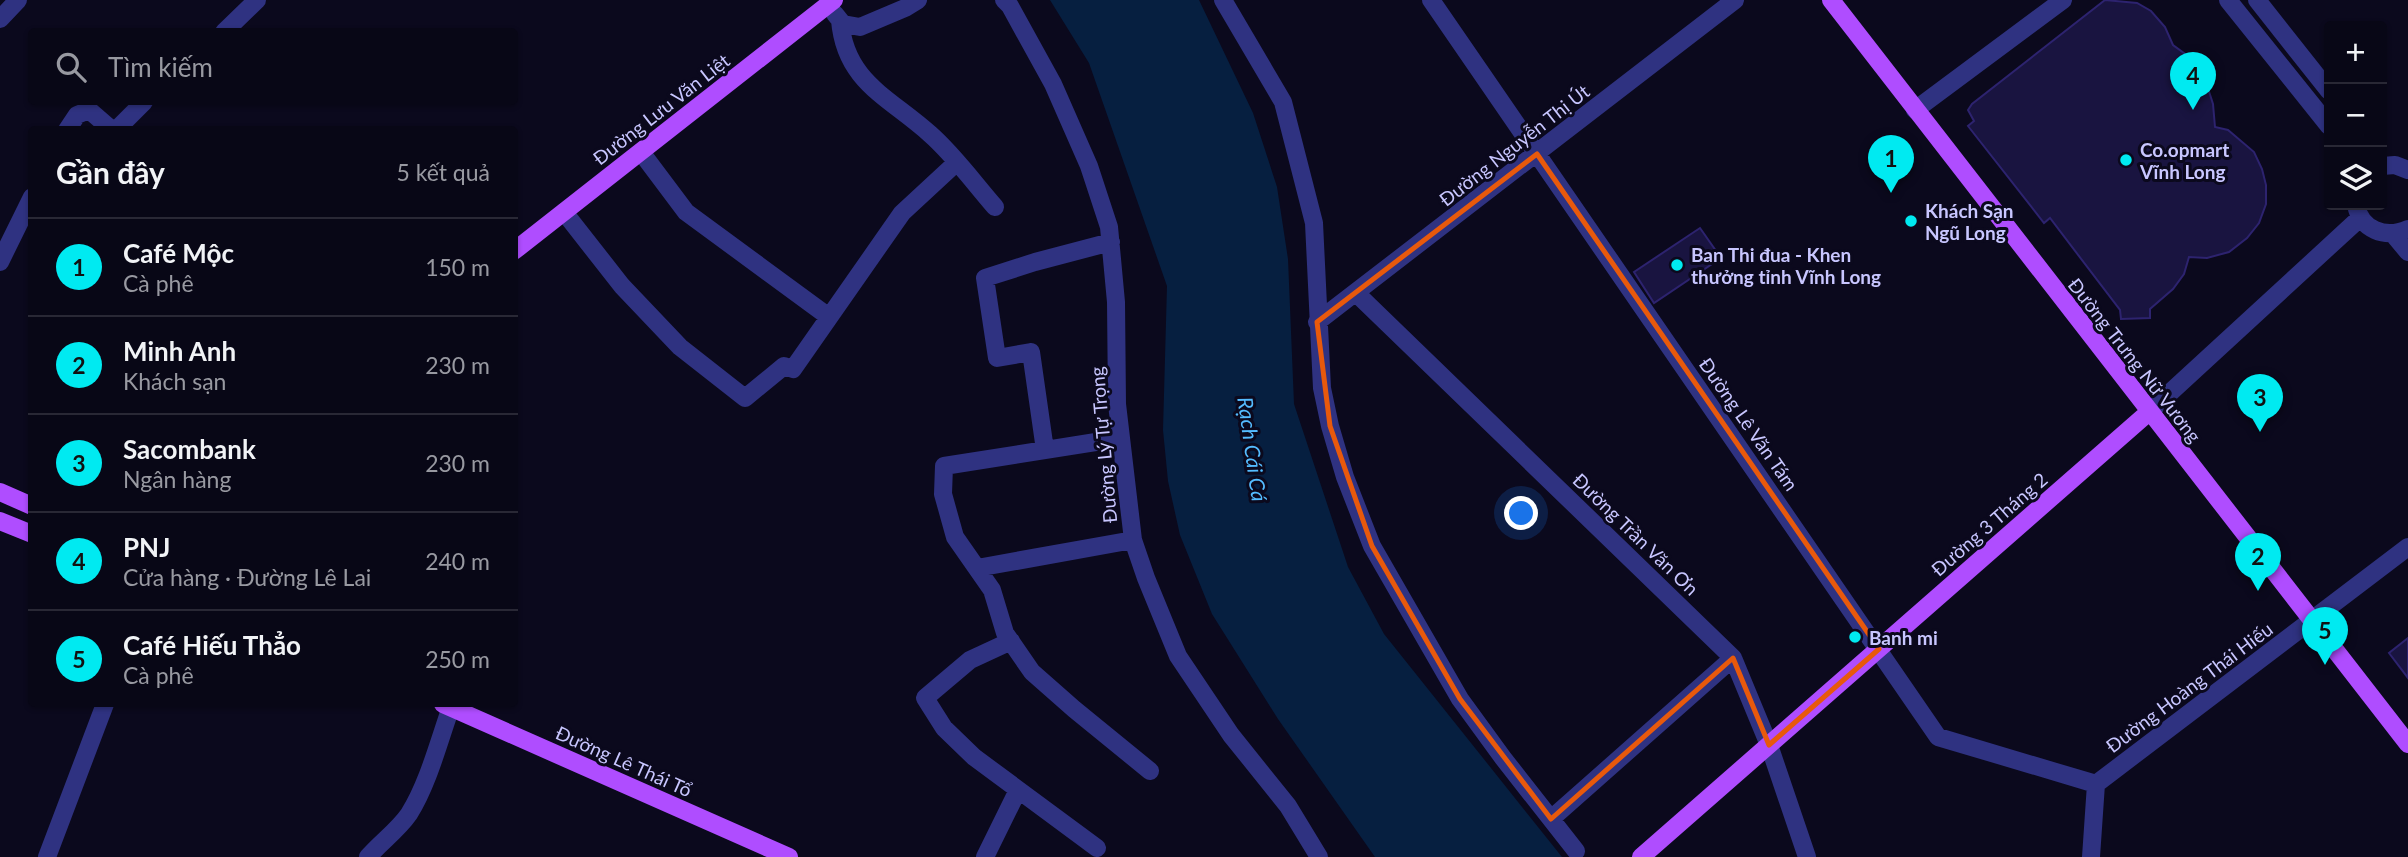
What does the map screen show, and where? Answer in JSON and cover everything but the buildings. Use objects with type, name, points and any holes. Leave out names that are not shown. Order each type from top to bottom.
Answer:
[{"type":"main road","name":"Đường Trưng Nữ Vương","points":[[1831,0],[2408,744]]},
{"type":"main road","name":"Đường Lưu Văn Liệt","points":[[518,248],[828,2]]},
{"type":"main road","name":"Đường 3 Tháng 2","points":[[1641,857],[2148,412]]},
{"type":"main road","points":[[0,492],[28,504]]},
{"type":"main road","points":[[0,521],[28,532]]},
{"type":"main road","name":"Đường Lê Thái Tổ","points":[[452,707],[789,857]]},
{"type":"street","points":[[0,19],[18,0]]},
{"type":"street","points":[[228,28],[257,0]]},
{"type":"street","points":[[828,2],[843,24],[860,27],[881,20],[918,0]]},
{"type":"street","name":"Đường Lý Tự Trọng","points":[[1004,0],[1010,6],[1053,85],[1084,154],[1110,227],[1116,302],[1117,404],[1133,540],[1178,656],[1231,735],[1287,806],[1319,857]]},
{"type":"street","points":[[1223,0],[1283,102],[1314,222],[1317,322],[1322,388],[1329,426],[1371,546],[1460,699],[1576,850]]},
{"type":"street","name":"Đường Lê Văn Tám","points":[[1431,0],[1938,737],[2096,784]]},
{"type":"street","name":"Đường Nguyễn Thị Út","points":[[1317,322],[1735,0]]},
{"type":"street","points":[[1915,110],[2063,0]]},
{"type":"street","points":[[2228,0],[2324,120]]},
{"type":"street","points":[[2258,0],[2324,85]]},
{"type":"street","points":[[840,20],[841,41],[852,65],[870,86],[932,135],[995,207]]},
{"type":"street","points":[[118,126],[141,105]]},
{"type":"street","points":[[69,126],[76,115],[89,110],[109,126]]},
{"type":"street","points":[[640,152],[686,212],[828,317]]},
{"type":"street","points":[[564,212],[622,286],[680,347],[744,398],[784,366],[793,369],[902,213],[956,163]]},
{"type":"street","points":[[2387,164],[2408,170]]},
{"type":"street","points":[[0,262],[28,205]]},
{"type":"street","points":[[2358,211],[2367,226],[2377,232],[2401,231],[2408,252]]},
{"type":"street","name":"Đường 3 Tháng 2","points":[[2148,412],[2358,211]]},
{"type":"street","points":[[1045,450],[1031,352],[997,358],[985,278],[1111,242]]},
{"type":"street","name":"Đường Trần Văn Ơn","points":[[1356,293],[1733,657],[1769,745],[1807,857]]},
{"type":"street","points":[[1121,438],[944,466],[943,494],[955,537],[992,590],[1005,634],[1032,671],[1073,709],[1150,771]]},
{"type":"street","points":[[977,568],[1133,540]]},
{"type":"street","name":"Đường Hoàng Thái Hiếu","points":[[2096,784],[2408,547]]},
{"type":"street","points":[[1011,641],[970,660],[925,698],[944,728],[974,757],[1097,848]]},
{"type":"street","points":[[1551,819],[1733,657]]},
{"type":"street","points":[[47,857],[104,707]]},
{"type":"street","points":[[368,857],[410,813],[446,707]]},
{"type":"street","points":[[2091,857],[2096,784]]},
{"type":"street","points":[[985,857],[1018,790]]},
{"type":"highlighted area","points":[[1537,154],[1879,649],[1769,745],[1733,658],[1551,819],[1460,699],[1372,546],[1330,426],[1317,322]]},
{"type":"water","name":"Rạch Cái Cá","points":[[1050,0],[1199,0],[1253,113],[1277,187],[1288,259],[1294,404],[1348,567],[1384,634],[1562,857],[1375,857],[1278,719],[1212,614],[1180,535],[1168,481],[1163,430],[1167,286],[1089,63]]},
{"type":"place","name":"PNJ","points":[[2193,110]]},
{"type":"place","name":"Co.opmart Vĩnh Long","points":[[2126,160]]},
{"type":"place","name":"Café Mộc","points":[[1891,193]]},
{"type":"place","name":"Khách Sạn Ngũ Long","points":[[1911,221]]},
{"type":"place","name":"Ban Thi đua - Khen thưởng tỉnh Vĩnh Long","points":[[1677,265]]},
{"type":"place","name":"Sacombank","points":[[2260,432]]},
{"type":"place","name":"Minh Anh","points":[[2258,591]]},
{"type":"place","name":"Banh mi","points":[[1855,637]]},
{"type":"place","name":"Café Hiếu Thẳo","points":[[2325,665]]}]
